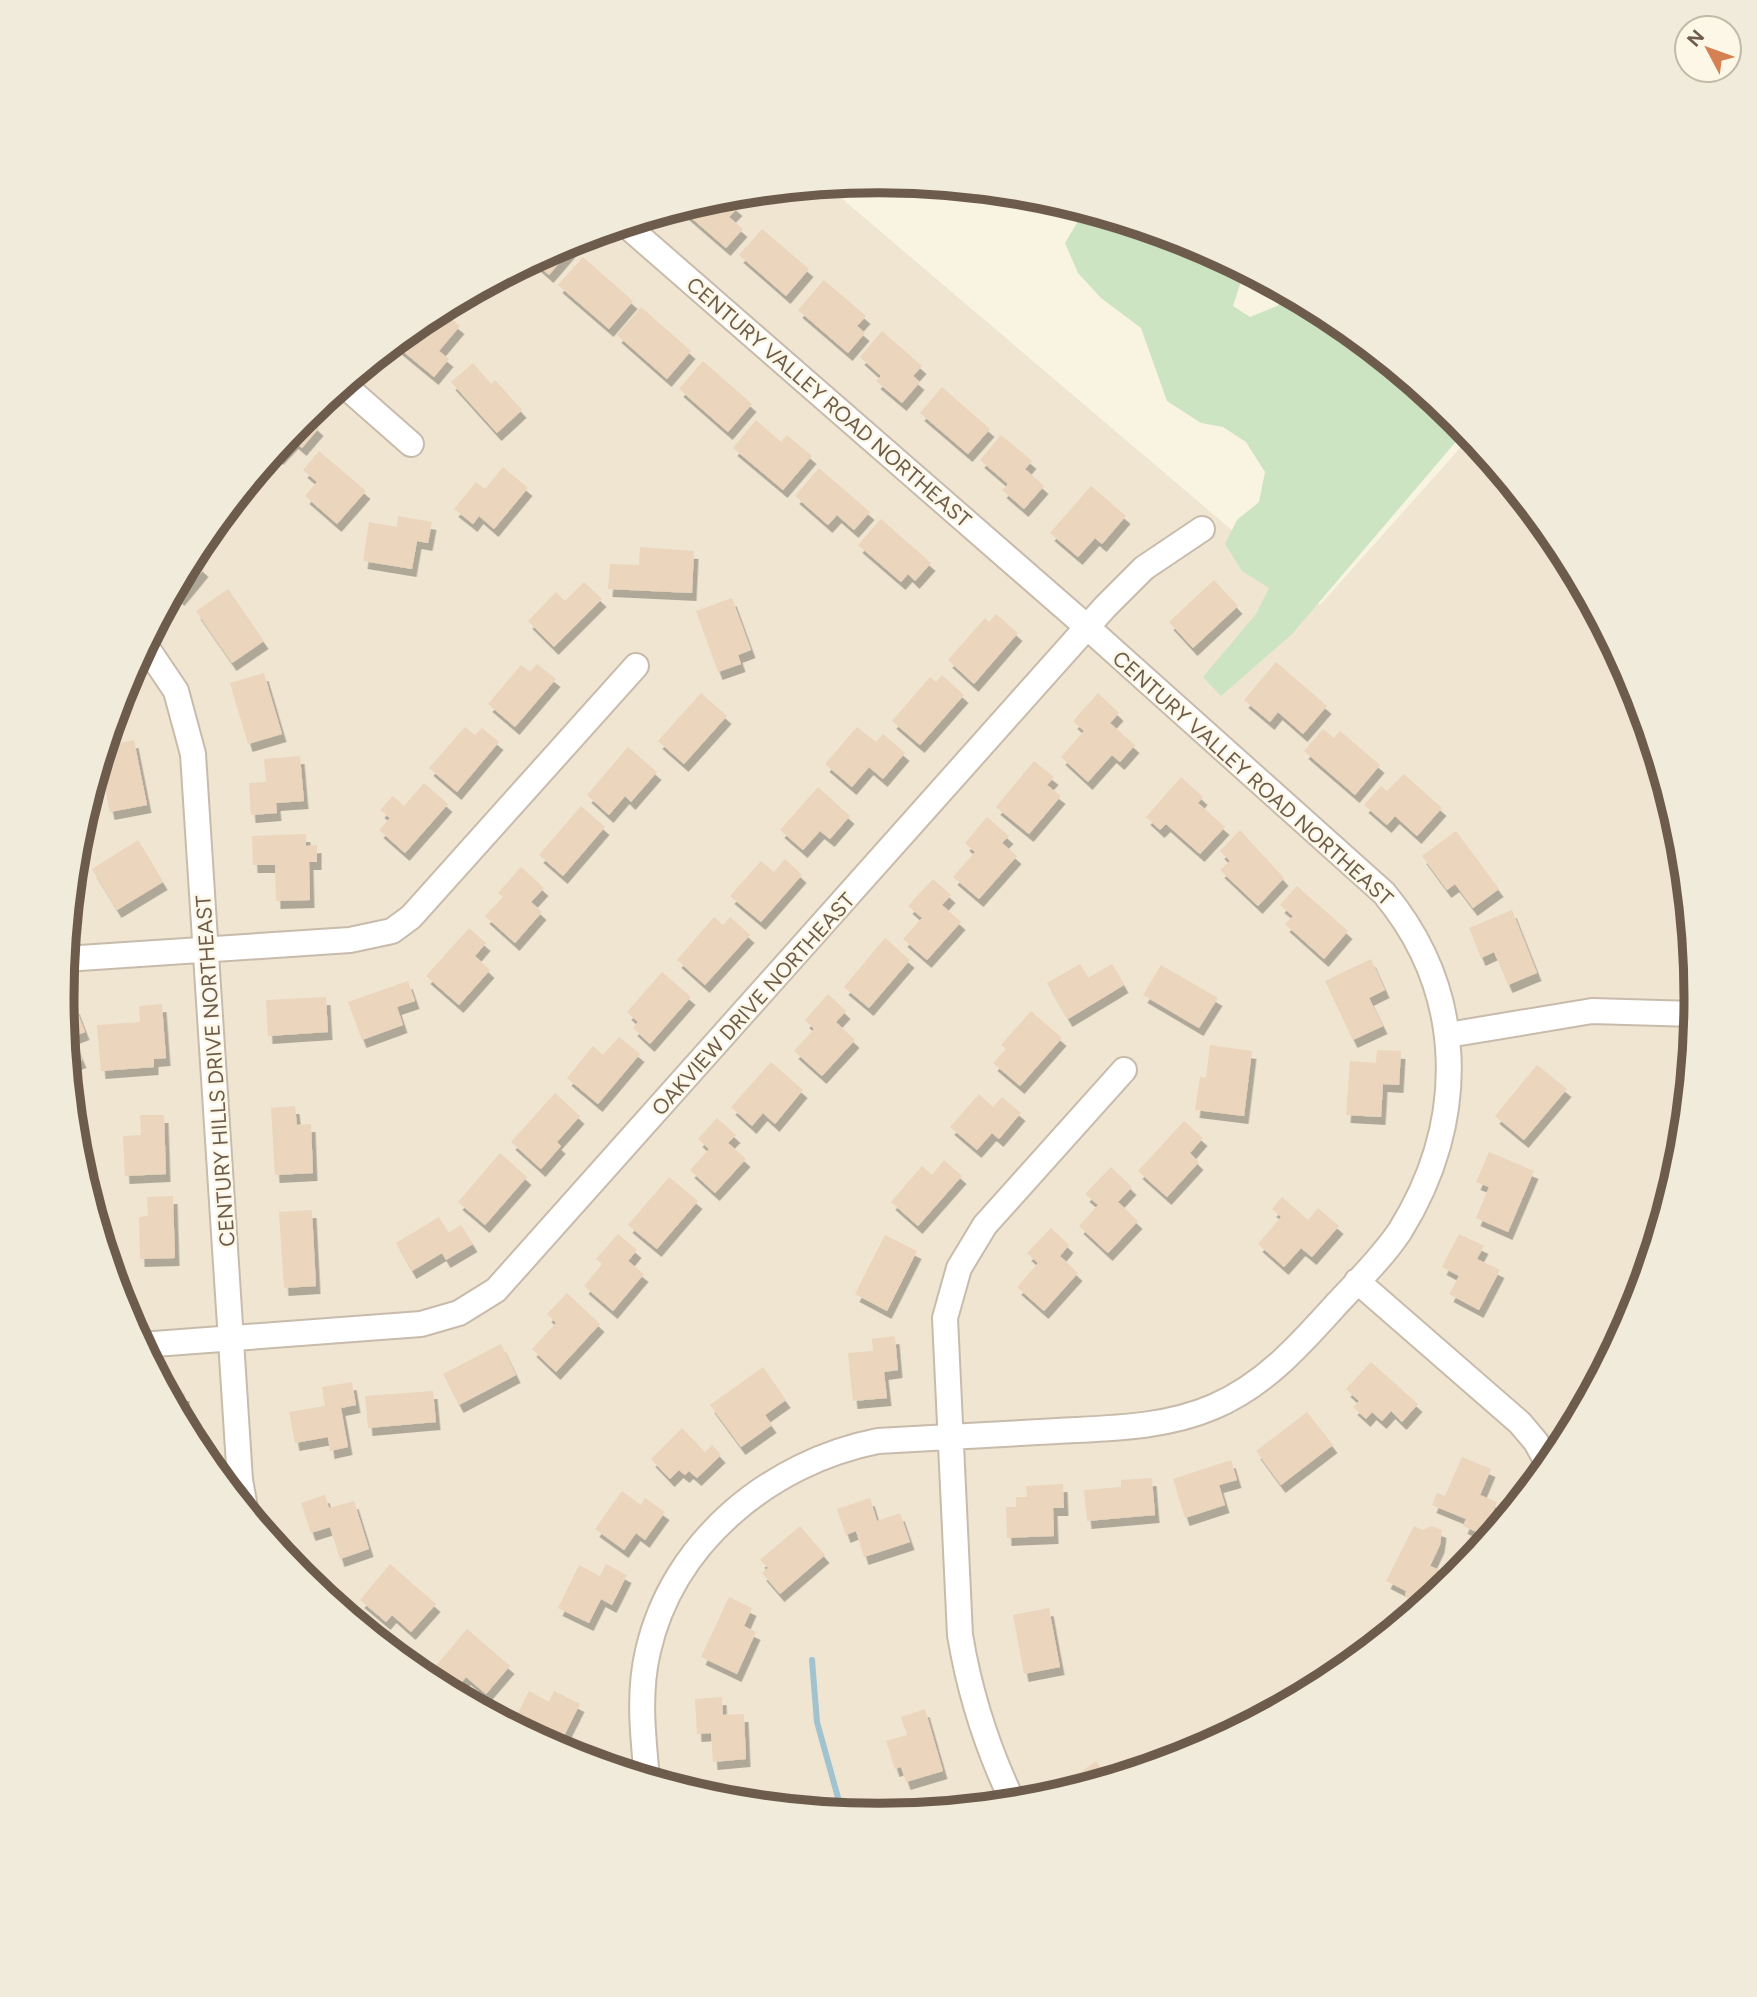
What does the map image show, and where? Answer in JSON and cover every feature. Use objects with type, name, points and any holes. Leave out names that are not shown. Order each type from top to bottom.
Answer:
[{"type":"street","name":"CENTURY VALLEY ROAD NORTHEAST","points":[[634,232],[1087,627],[1384,893],[1419,943],[1432,973],[1448,1035],[1450,1080],[1447,1110],[1429,1175],[1398,1234],[1290,1356],[1260,1381],[1212,1408],[1142,1426],[878,1441],[821,1456],[788,1471],[761,1489],[712,1532],[674,1586],[658,1618],[642,1685],[646,1769]]},
{"type":"street","points":[[351,391],[411,444]]},
{"type":"street","name":"OAKVIEW DRIVE NORTHEAST","points":[[152,1344],[421,1324],[459,1313],[496,1290],[1087,627],[1144,568],[1202,529]]},
{"type":"street","name":"CENTURY HILLS DRIVE NORTHEAST","points":[[151,654],[176,691],[193,754],[242,1491]]},
{"type":"street","points":[[75,958],[350,940],[392,931],[411,917],[636,666]]},
{"type":"street","points":[[1448,1035],[1592,1011],[1683,1014]]},
{"type":"street","points":[[1009,1793],[982,1732],[968,1684],[960,1635],[945,1318],[959,1268],[985,1226],[1124,1070]]},
{"type":"street","points":[[1357,1281],[1520,1423],[1543,1453]]},
{"type":"shaded area","points":[[837,195],[1320,605],[1463,445],[1517,508],[1548,551],[1576,596],[1622,690],[1641,740],[1668,841],[1682,946],[1684,998],[1677,1104],[1656,1207],[1622,1307],[1576,1401],[1548,1446],[1484,1529],[1448,1568],[1409,1604],[1326,1668],[1281,1696],[1187,1742],[1137,1761],[1036,1788],[984,1797],[931,1802],[826,1802],[773,1797],[670,1776],[620,1761],[522,1720],[476,1696],[388,1637],[309,1568],[273,1529],[209,1446],[181,1401],[135,1307],[116,1257],[89,1156],[80,1104],[75,1051],[75,946],[80,893],[101,790],[116,740],[157,642],[181,596],[240,508],[309,429],[348,393],[431,329],[476,301],[570,255],[620,236],[721,209],[773,200]]},
{"type":"green space","points":[[1079,219],[1137,236],[1235,277],[1241,280],[1233,306],[1250,317],[1282,301],[1369,360],[1409,393],[1458,440],[1292,634],[1221,696],[1203,677],[1256,614],[1269,588],[1242,571],[1225,544],[1237,520],[1259,502],[1265,472],[1246,442],[1223,427],[1201,423],[1167,401],[1141,328],[1101,298],[1078,273],[1065,243]]},
{"type":"building","points":[[738,208],[729,217],[743,229],[726,248],[690,216]]},
{"type":"building","points":[[762,229],[809,269],[786,296],[739,255]]},
{"type":"building","points":[[583,257],[633,301],[609,329],[558,285]]},
{"type":"building","points":[[564,258],[549,275],[541,268]]},
{"type":"building","points":[[824,280],[866,316],[857,326],[865,333],[848,353],[798,310]]},
{"type":"building","points":[[641,307],[691,351],[667,379],[617,335]]},
{"type":"building","points":[[449,318],[460,326],[439,351],[449,359],[434,377],[402,350]]},
{"type":"building","points":[[882,331],[922,366],[913,376],[920,382],[902,403],[876,381],[881,376],[860,357]]},
{"type":"building","points":[[703,361],[752,404],[728,432],[679,389]]},
{"type":"building","points":[[473,363],[491,384],[495,380],[522,410],[497,433],[451,382]]},
{"type":"building","points":[[942,387],[990,429],[968,454],[920,413]]},
{"type":"building","points":[[756,420],[781,442],[787,435],[812,456],[783,490],[733,448]]},
{"type":"building","points":[[315,424],[319,428],[302,448],[296,443]]},
{"type":"building","points":[[1001,435],[1032,461],[1025,469],[1044,486],[1024,509],[1002,490],[1008,484],[980,460]]},
{"type":"building","points":[[319,451],[366,491],[337,524],[305,496],[317,482],[303,470]]},
{"type":"building","points":[[503,467],[528,488],[494,529],[479,516],[473,524],[454,509],[476,482],[485,489]]},
{"type":"building","points":[[819,468],[870,512],[854,530],[837,515],[828,525],[795,496]]},
{"type":"building","points":[[1091,486],[1126,516],[1102,544],[1095,538],[1078,557],[1050,533]]},
{"type":"building","points":[[398,516],[432,522],[428,543],[417,541],[412,569],[363,561],[369,522],[397,527]]},
{"type":"building","points":[[881,519],[931,563],[915,581],[908,574],[901,582],[858,545]]},
{"type":"building","points":[[640,547],[694,551],[692,593],[608,589],[610,564],[639,565]]},
{"type":"building","points":[[200,565],[204,569],[180,598],[181,596]]},
{"type":"building","points":[[1214,580],[1238,606],[1193,648],[1169,622]]},
{"type":"building","points":[[584,582],[602,599],[554,647],[528,621],[556,592],[565,601]]},
{"type":"building","points":[[228,589],[264,641],[232,663],[196,611]]},
{"type":"building","points":[[732,598],[751,650],[738,655],[741,664],[718,672],[696,611]]},
{"type":"building","points":[[996,614],[1018,633],[974,684],[948,660],[985,618],[989,622]]},
{"type":"building","points":[[1276,662],[1327,706],[1303,734],[1278,712],[1270,722],[1244,700]]},
{"type":"building","points":[[537,664],[556,679],[515,727],[488,704],[521,665],[530,672]]},
{"type":"building","points":[[264,673],[282,734],[248,744],[230,683]]},
{"type":"building","points":[[942,675],[964,695],[920,745],[892,721],[930,677],[936,682]]},
{"type":"building","points":[[701,693],[727,716],[684,764],[658,741]]},
{"type":"building","points":[[1098,693],[1119,713],[1110,723],[1135,745],[1120,762],[1112,755],[1088,782],[1061,757],[1084,731],[1073,721]]},
{"type":"building","points":[[465,727],[475,735],[482,728],[499,742],[457,792],[429,768]]},
{"type":"building","points":[[857,727],[876,742],[883,734],[905,753],[883,779],[869,767],[852,787],[825,764]]},
{"type":"building","points":[[1323,729],[1334,738],[1340,731],[1380,765],[1355,795],[1304,751]]},
{"type":"building","points":[[134,740],[147,805],[110,812],[104,781],[115,744]]},
{"type":"building","points":[[628,747],[657,772],[631,802],[625,796],[609,815],[587,795]]},
{"type":"building","points":[[300,756],[304,801],[276,803],[277,813],[251,815],[249,783],[266,782],[264,759]]},
{"type":"building","points":[[1034,761],[1054,777],[1047,785],[1061,796],[1029,834],[996,807]]},
{"type":"building","points":[[1404,774],[1442,808],[1417,836],[1395,816],[1387,825],[1364,805],[1381,786],[1387,791]]},
{"type":"building","points":[[1181,777],[1203,797],[1198,803],[1225,827],[1200,854],[1166,824],[1160,830],[1146,817]]},
{"type":"building","points":[[424,783],[448,804],[405,853],[379,830],[390,818],[380,810],[393,796],[404,806]]},
{"type":"building","points":[[818,787],[850,816],[830,839],[820,831],[803,850],[780,830]]},
{"type":"building","points":[[581,806],[605,827],[563,876],[539,855]]},
{"type":"building","points":[[987,817],[1009,836],[1002,843],[1017,856],[979,899],[953,877],[975,852],[965,843]]},
{"type":"building","points":[[1240,830],[1284,878],[1258,906],[1220,870],[1230,861],[1220,851]]},
{"type":"building","points":[[1456,831],[1499,889],[1473,908],[1455,884],[1447,890],[1422,856]]},
{"type":"building","points":[[306,834],[306,846],[317,845],[317,862],[309,862],[310,900],[276,901],[275,865],[253,865],[252,836]]},
{"type":"building","points":[[138,840],[163,882],[117,910],[92,869]]},
{"type":"building","points":[[785,859],[802,875],[761,922],[730,896],[761,861],[774,872]]},
{"type":"building","points":[[521,867],[544,888],[531,902],[542,912],[515,943],[485,916],[503,897],[498,893]]},
{"type":"building","points":[[933,879],[951,895],[942,905],[961,922],[927,960],[903,939],[922,918],[908,906]]},
{"type":"building","points":[[1297,886],[1348,931],[1324,959],[1285,924],[1293,916],[1280,905]]},
{"type":"building","points":[[1512,910],[1537,973],[1508,985],[1494,952],[1481,958],[1469,928]]},
{"type":"building","points":[[714,917],[723,925],[730,917],[750,935],[705,985],[677,960]]},
{"type":"building","points":[[469,928],[486,943],[475,956],[490,970],[459,1005],[426,976]]},
{"type":"building","points":[[885,938],[910,960],[869,1008],[844,987]]},
{"type":"building","points":[[1371,959],[1385,990],[1369,998],[1383,1026],[1353,1040],[1325,981]]},
{"type":"building","points":[[1080,964],[1088,978],[1112,964],[1124,985],[1068,1019],[1047,983]]},
{"type":"building","points":[[1161,965],[1218,998],[1199,1028],[1143,995]]},
{"type":"building","points":[[662,972],[691,997],[650,1044],[633,1028],[638,1022],[627,1012]]},
{"type":"building","points":[[408,981],[415,1001],[397,1007],[403,1025],[362,1040],[348,1002]]},
{"type":"building","points":[[828,994],[846,1011],[836,1022],[855,1040],[822,1076],[794,1051],[814,1029],[805,1020]]},
{"type":"building","points":[[326,997],[328,1032],[268,1036],[266,1000]]},
{"type":"building","points":[[162,1004],[166,1058],[154,1059],[154,1067],[101,1071],[97,1025],[140,1022],[139,1006]]},
{"type":"building","points":[[74,1006],[85,1032],[75,1036]]},
{"type":"building","points":[[1031,1011],[1062,1038],[1020,1086],[993,1063],[1006,1049],[1001,1045]]},
{"type":"building","points":[[619,1037],[640,1054],[598,1104],[567,1078],[593,1046],[603,1055]]},
{"type":"building","points":[[75,1044],[82,1060],[76,1062]]},
{"type":"building","points":[[1210,1045],[1252,1051],[1244,1116],[1195,1110],[1200,1077],[1206,1078]]},
{"type":"building","points":[[1377,1050],[1401,1051],[1399,1085],[1383,1084],[1381,1117],[1346,1115],[1350,1061],[1376,1063]]},
{"type":"building","points":[[771,1062],[803,1090],[775,1124],[763,1113],[752,1126],[731,1107]]},
{"type":"building","points":[[1537,1065],[1567,1089],[1524,1140],[1495,1116]]},
{"type":"building","points":[[555,1093],[580,1116],[557,1142],[561,1146],[541,1169],[511,1142]]},
{"type":"building","points":[[979,1094],[993,1107],[1002,1097],[1021,1113],[999,1139],[992,1133],[977,1150],[950,1127]]},
{"type":"building","points":[[295,1106],[297,1125],[311,1124],[313,1173],[275,1175],[271,1108]]},
{"type":"building","points":[[140,1115],[164,1115],[166,1174],[125,1176],[123,1136],[141,1135]]},
{"type":"building","points":[[717,1118],[736,1135],[728,1143],[746,1159],[715,1193],[690,1170],[709,1149],[698,1139]]},
{"type":"building","points":[[1184,1121],[1203,1138],[1190,1153],[1199,1162],[1167,1197],[1138,1171]]},
{"type":"building","points":[[1489,1152],[1534,1171],[1508,1232],[1476,1218],[1489,1187],[1476,1182]]},
{"type":"building","points":[[500,1153],[527,1177],[485,1225],[458,1202]]},
{"type":"building","points":[[944,1160],[962,1176],[918,1226],[891,1202],[922,1166],[932,1175]]},
{"type":"building","points":[[1111,1167],[1132,1187],[1118,1202],[1138,1221],[1108,1253],[1079,1226],[1098,1205],[1085,1194]]},
{"type":"building","points":[[669,1177],[698,1201],[657,1249],[628,1225]]},
{"type":"building","points":[[173,1196],[175,1258],[140,1259],[139,1217],[148,1216],[147,1197]]},
{"type":"building","points":[[1282,1197],[1308,1220],[1318,1208],[1339,1226],[1312,1257],[1301,1248],[1284,1267],[1258,1244],[1281,1217],[1272,1209]]},
{"type":"building","points":[[312,1210],[316,1286],[284,1288],[279,1212]]},
{"type":"building","points":[[439,1217],[448,1233],[461,1225],[473,1244],[446,1260],[442,1253],[412,1271],[396,1243]]},
{"type":"building","points":[[1051,1228],[1069,1245],[1060,1256],[1078,1273],[1044,1311],[1017,1287],[1038,1263],[1027,1253]]},
{"type":"building","points":[[618,1234],[637,1250],[628,1261],[644,1274],[613,1311],[584,1286],[602,1264],[596,1259]]},
{"type":"building","points":[[1459,1234],[1484,1246],[1477,1259],[1500,1270],[1479,1310],[1449,1294],[1459,1276],[1442,1267]]},
{"type":"building","points":[[885,1235],[917,1251],[887,1311],[855,1294]]},
{"type":"building","points":[[567,1293],[600,1324],[556,1372],[532,1349],[556,1323],[547,1314]]},
{"type":"building","points":[[895,1336],[898,1370],[884,1372],[887,1398],[853,1401],[848,1353],[873,1351],[872,1339]]},
{"type":"building","points":[[501,1344],[516,1375],[459,1405],[443,1374]]},
{"type":"building","points":[[1371,1362],[1418,1404],[1402,1422],[1391,1411],[1382,1421],[1372,1412],[1366,1419],[1353,1407],[1359,1401],[1346,1389]]},
{"type":"building","points":[[763,1367],[786,1400],[765,1415],[772,1425],[741,1447],[710,1405]]},
{"type":"building","points":[[352,1382],[356,1405],[341,1408],[348,1447],[330,1451],[328,1437],[295,1443],[289,1412],[325,1406],[322,1387]]},
{"type":"building","points":[[433,1391],[436,1422],[368,1428],[365,1396]]},
{"type":"building","points":[[177,1393],[185,1393],[186,1409],[181,1401]]},
{"type":"building","points":[[1307,1412],[1333,1445],[1281,1485],[1256,1451]]},
{"type":"building","points":[[682,1428],[705,1452],[712,1445],[721,1455],[697,1478],[689,1471],[685,1475],[679,1470],[670,1479],[651,1459]]},
{"type":"building","points":[[1462,1457],[1491,1469],[1480,1495],[1497,1502],[1489,1524],[1480,1533],[1463,1526],[1466,1519],[1432,1505],[1437,1493],[1445,1496]]},
{"type":"building","points":[[1231,1460],[1237,1480],[1219,1485],[1225,1505],[1185,1518],[1173,1479]]},
{"type":"building","points":[[1152,1478],[1155,1515],[1087,1521],[1084,1490],[1121,1487],[1121,1480]]},
{"type":"building","points":[[1063,1484],[1064,1508],[1053,1508],[1054,1536],[1007,1538],[1006,1507],[1016,1507],[1016,1497],[1027,1497],[1026,1486]]},
{"type":"building","points":[[622,1491],[641,1505],[645,1498],[665,1512],[645,1540],[636,1533],[624,1550],[595,1529]]},
{"type":"building","points":[[325,1495],[329,1508],[354,1501],[369,1549],[340,1559],[330,1527],[311,1533],[301,1503]]},
{"type":"building","points":[[870,1498],[877,1521],[900,1513],[910,1542],[864,1557],[856,1531],[846,1535],[837,1509]]},
{"type":"building","points":[[800,1526],[825,1555],[780,1594],[762,1573],[768,1568],[760,1560]]},
{"type":"building","points":[[1414,1526],[1422,1530],[1432,1526],[1442,1530],[1440,1545],[1430,1566],[1444,1572],[1413,1601],[1405,1597],[1406,1591],[1386,1581]]},
{"type":"building","points":[[390,1564],[436,1604],[411,1632],[392,1615],[386,1622],[360,1600]]},
{"type":"building","points":[[606,1564],[627,1575],[612,1605],[601,1599],[589,1623],[558,1608],[579,1565],[600,1576]]},
{"type":"building","points":[[729,1597],[752,1608],[744,1626],[756,1632],[737,1674],[701,1657]]},
{"type":"building","points":[[1049,1608],[1060,1667],[1024,1674],[1013,1615]]},
{"type":"building","points":[[467,1629],[510,1666],[486,1694],[466,1677],[459,1686],[435,1667]]},
{"type":"building","points":[[529,1691],[549,1702],[554,1691],[580,1704],[563,1739],[516,1717]]},
{"type":"building","points":[[722,1697],[723,1715],[744,1714],[746,1759],[713,1762],[711,1733],[697,1734],[695,1699]]},
{"type":"building","points":[[925,1709],[943,1771],[906,1782],[901,1767],[895,1769],[886,1741],[907,1735],[901,1717]]},
{"type":"building","points":[[1096,1761],[1103,1771],[1087,1776],[1069,1780]]},
{"type":"waterway","points":[[812,1660],[817,1722],[839,1802]]}]
